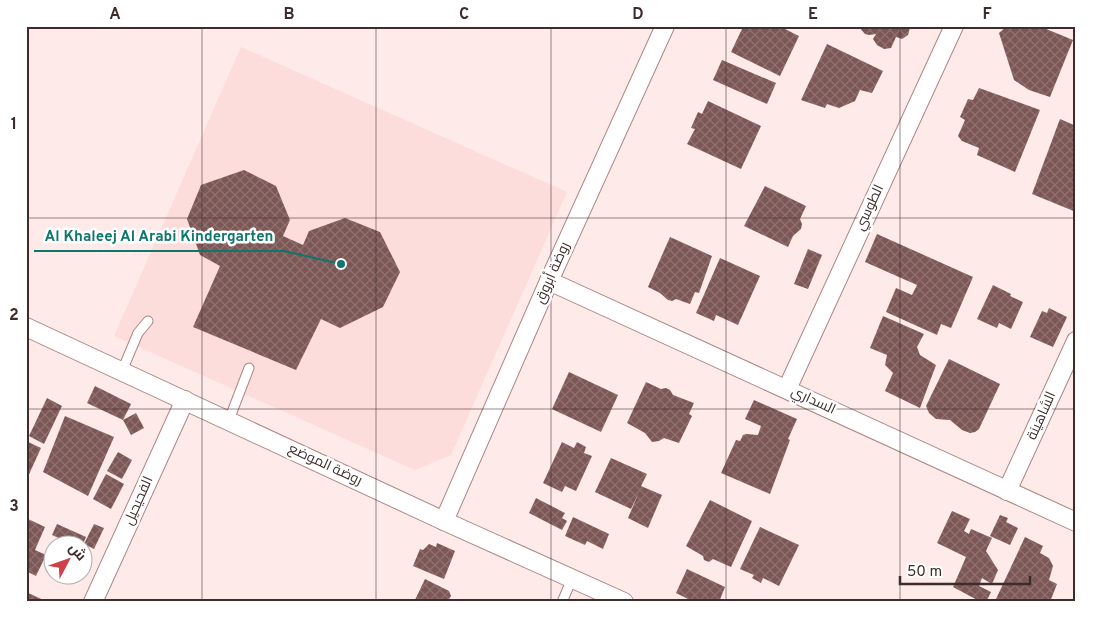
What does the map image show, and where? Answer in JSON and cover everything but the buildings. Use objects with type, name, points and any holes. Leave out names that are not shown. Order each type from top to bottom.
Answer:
[{"type":"street","name":"روضة أبروق","points":[[444,521],[549,281],[665,26]]},
{"type":"street","name":"الطوسي","points":[[788,389],[954,26]]},
{"type":"street","name":"السداري","points":[[549,281],[1076,522]]},
{"type":"street","name":"روضة الموضع","points":[[26,327],[444,521],[624,602]]},
{"type":"street","name":"الشاهينة","points":[[1008,491],[1076,340]]},
{"type":"street","name":"الفحيحيل","points":[[93,602],[184,400]]},
{"type":"lane","points":[[122,371],[138,333],[148,321]]},
{"type":"lane","points":[[228,420],[249,368]]},
{"type":"lane","points":[[562,602],[572,579]]},
{"type":"shaded area","points":[[241,47],[567,192],[451,455],[415,470],[114,336]]},
{"type":"place","name":"Al Khaleej Al Arabi Kindergarten","points":[[341,264]]}]
